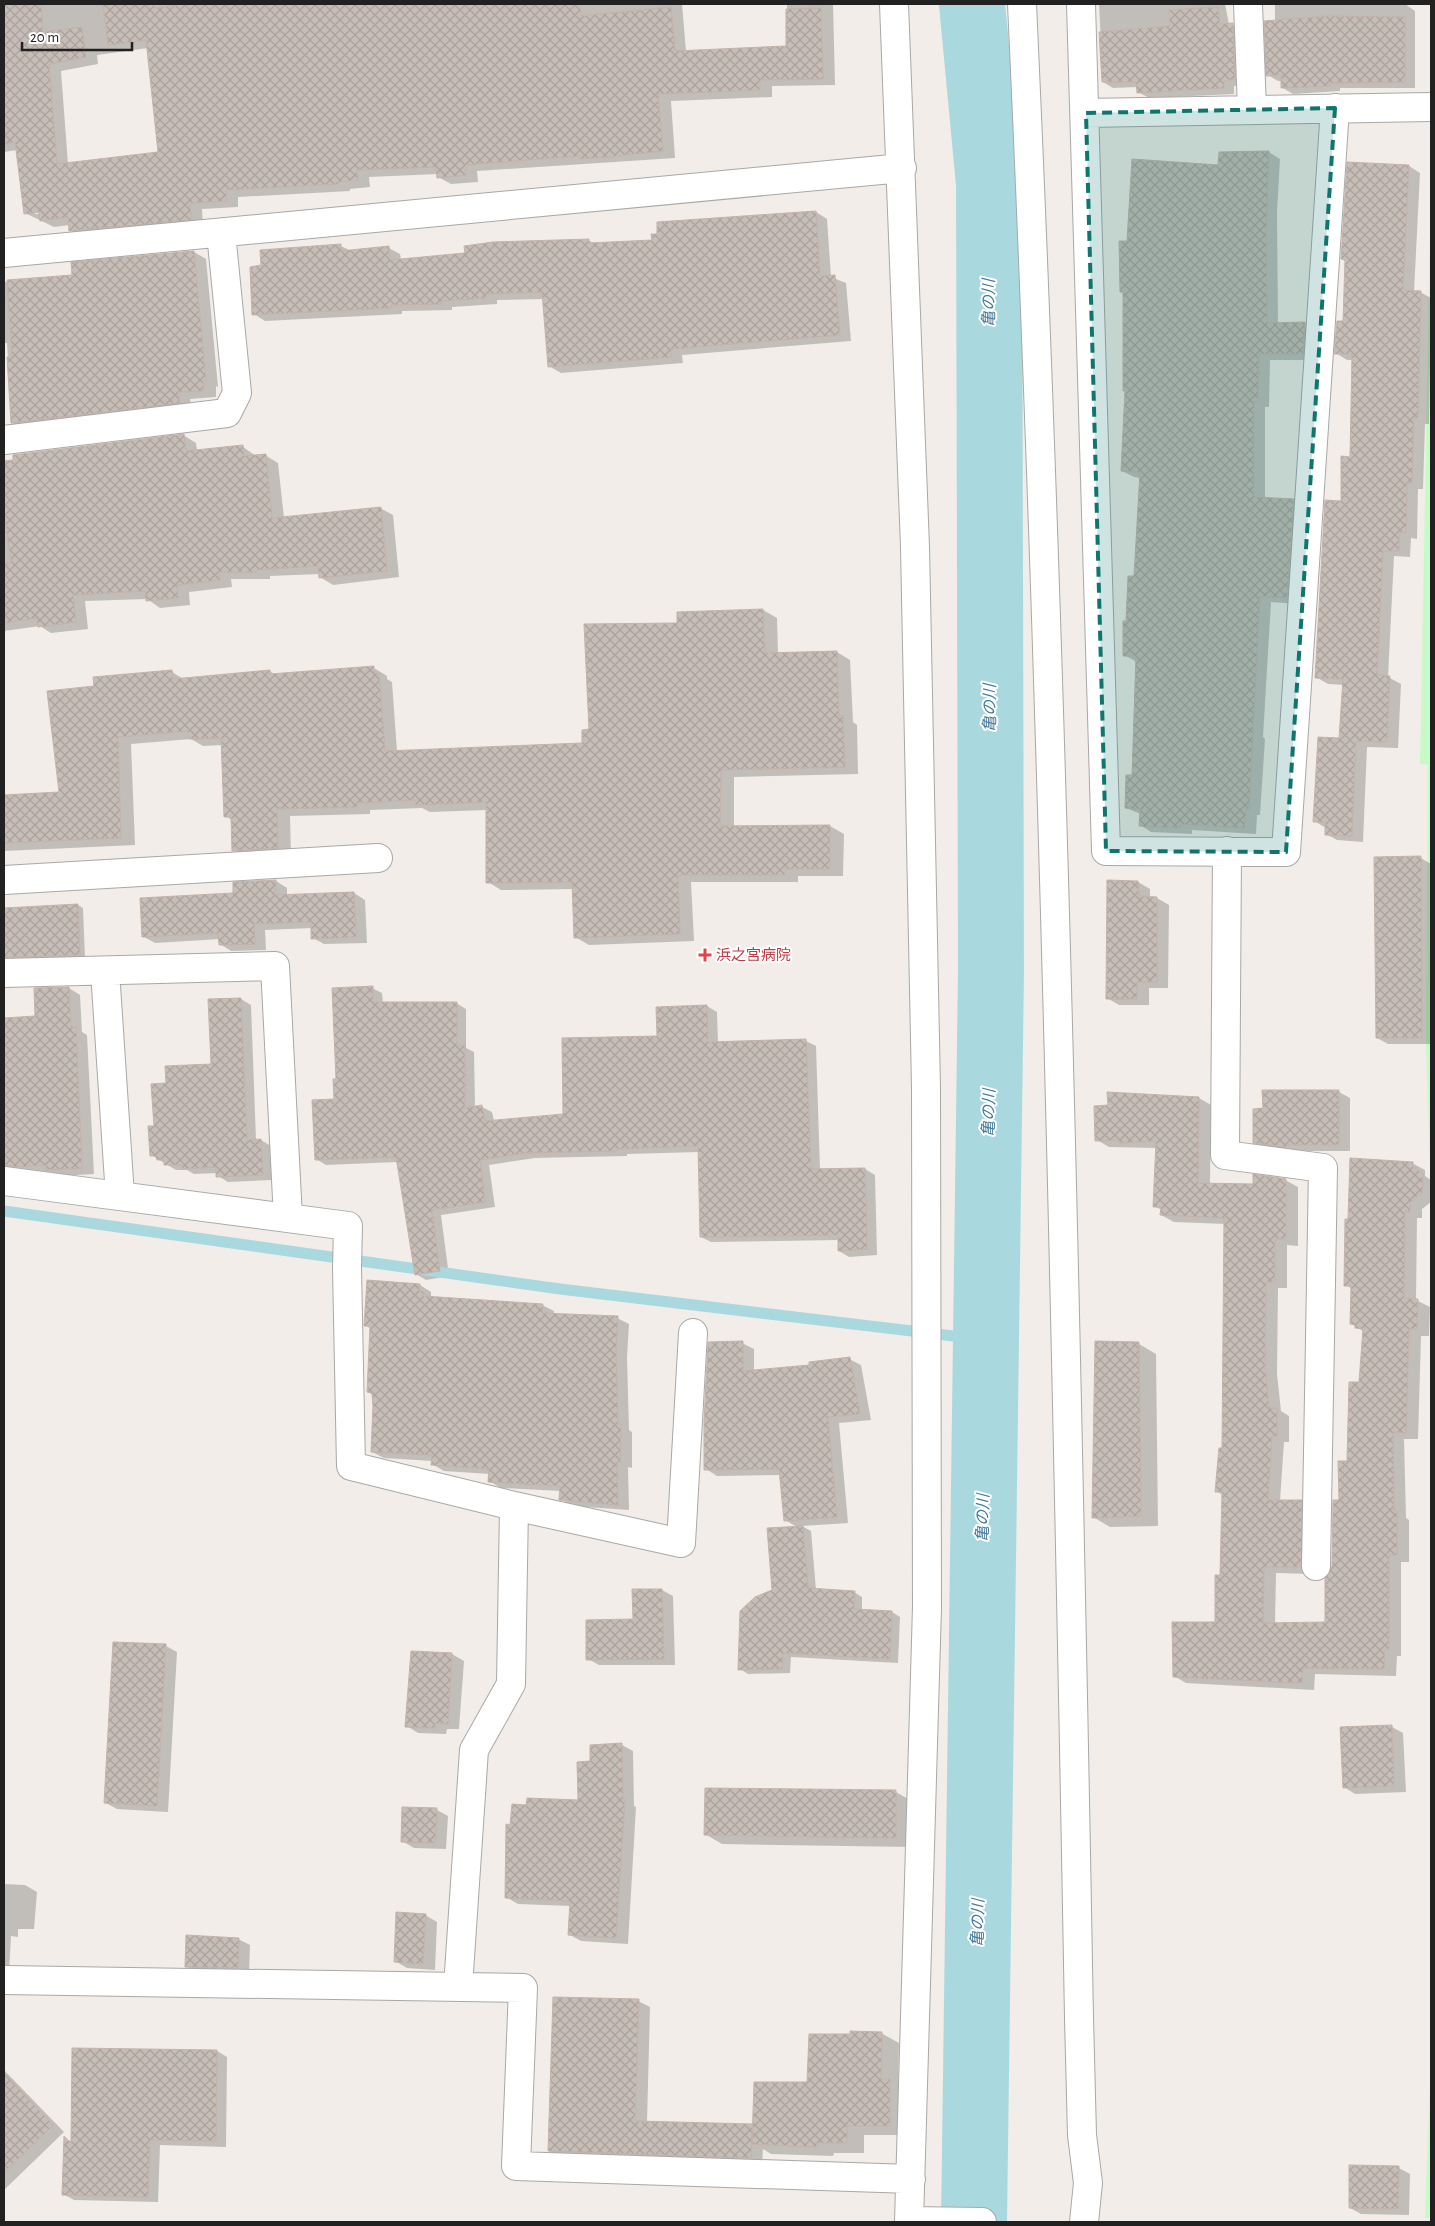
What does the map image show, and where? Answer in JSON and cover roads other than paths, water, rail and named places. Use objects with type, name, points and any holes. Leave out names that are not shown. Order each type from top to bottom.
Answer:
[{"type":"street","points":[[894,4],[902,168],[915,547],[926,1088],[927,1607],[911,2179],[912,2221],[982,2222]]},
{"type":"street","points":[[1022,4],[1054,836],[1064,1234],[1079,2018],[1082,2135],[1088,2183],[1084,2222]]},
{"type":"street","points":[[1081,4],[1086,112],[1106,851],[1286,852],[1335,108]]},
{"type":"street","points":[[1248,4],[1252,110]]},
{"type":"street","points":[[1086,112],[1431,107]]},
{"type":"street","points":[[4,253],[902,168]]},
{"type":"street","points":[[4,440],[226,413],[237,393],[222,233]]},
{"type":"street","points":[[1227,851],[1224,1155],[1323,1168],[1316,1566]]},
{"type":"street","points":[[4,880],[378,858]]},
{"type":"street","points":[[4,973],[275,966],[288,1218]]},
{"type":"street","points":[[105,971],[120,1196]]},
{"type":"street","points":[[4,1181],[348,1226],[351,1466],[514,1506],[681,1543],[693,1333]]},
{"type":"street","points":[[458,1987],[474,1750],[511,1684],[514,1506]]},
{"type":"street","points":[[4,1980],[523,1988],[516,2166],[911,2179]]},
{"type":"waterway","name":"亀の川","points":[[972,4],[989,184],[991,970],[974,2222]]},
{"type":"waterway","points":[[4,1211],[560,1289],[987,1340]]},
{"type":"place","name":"浜之宮病院","points":[[705,955]]}]
